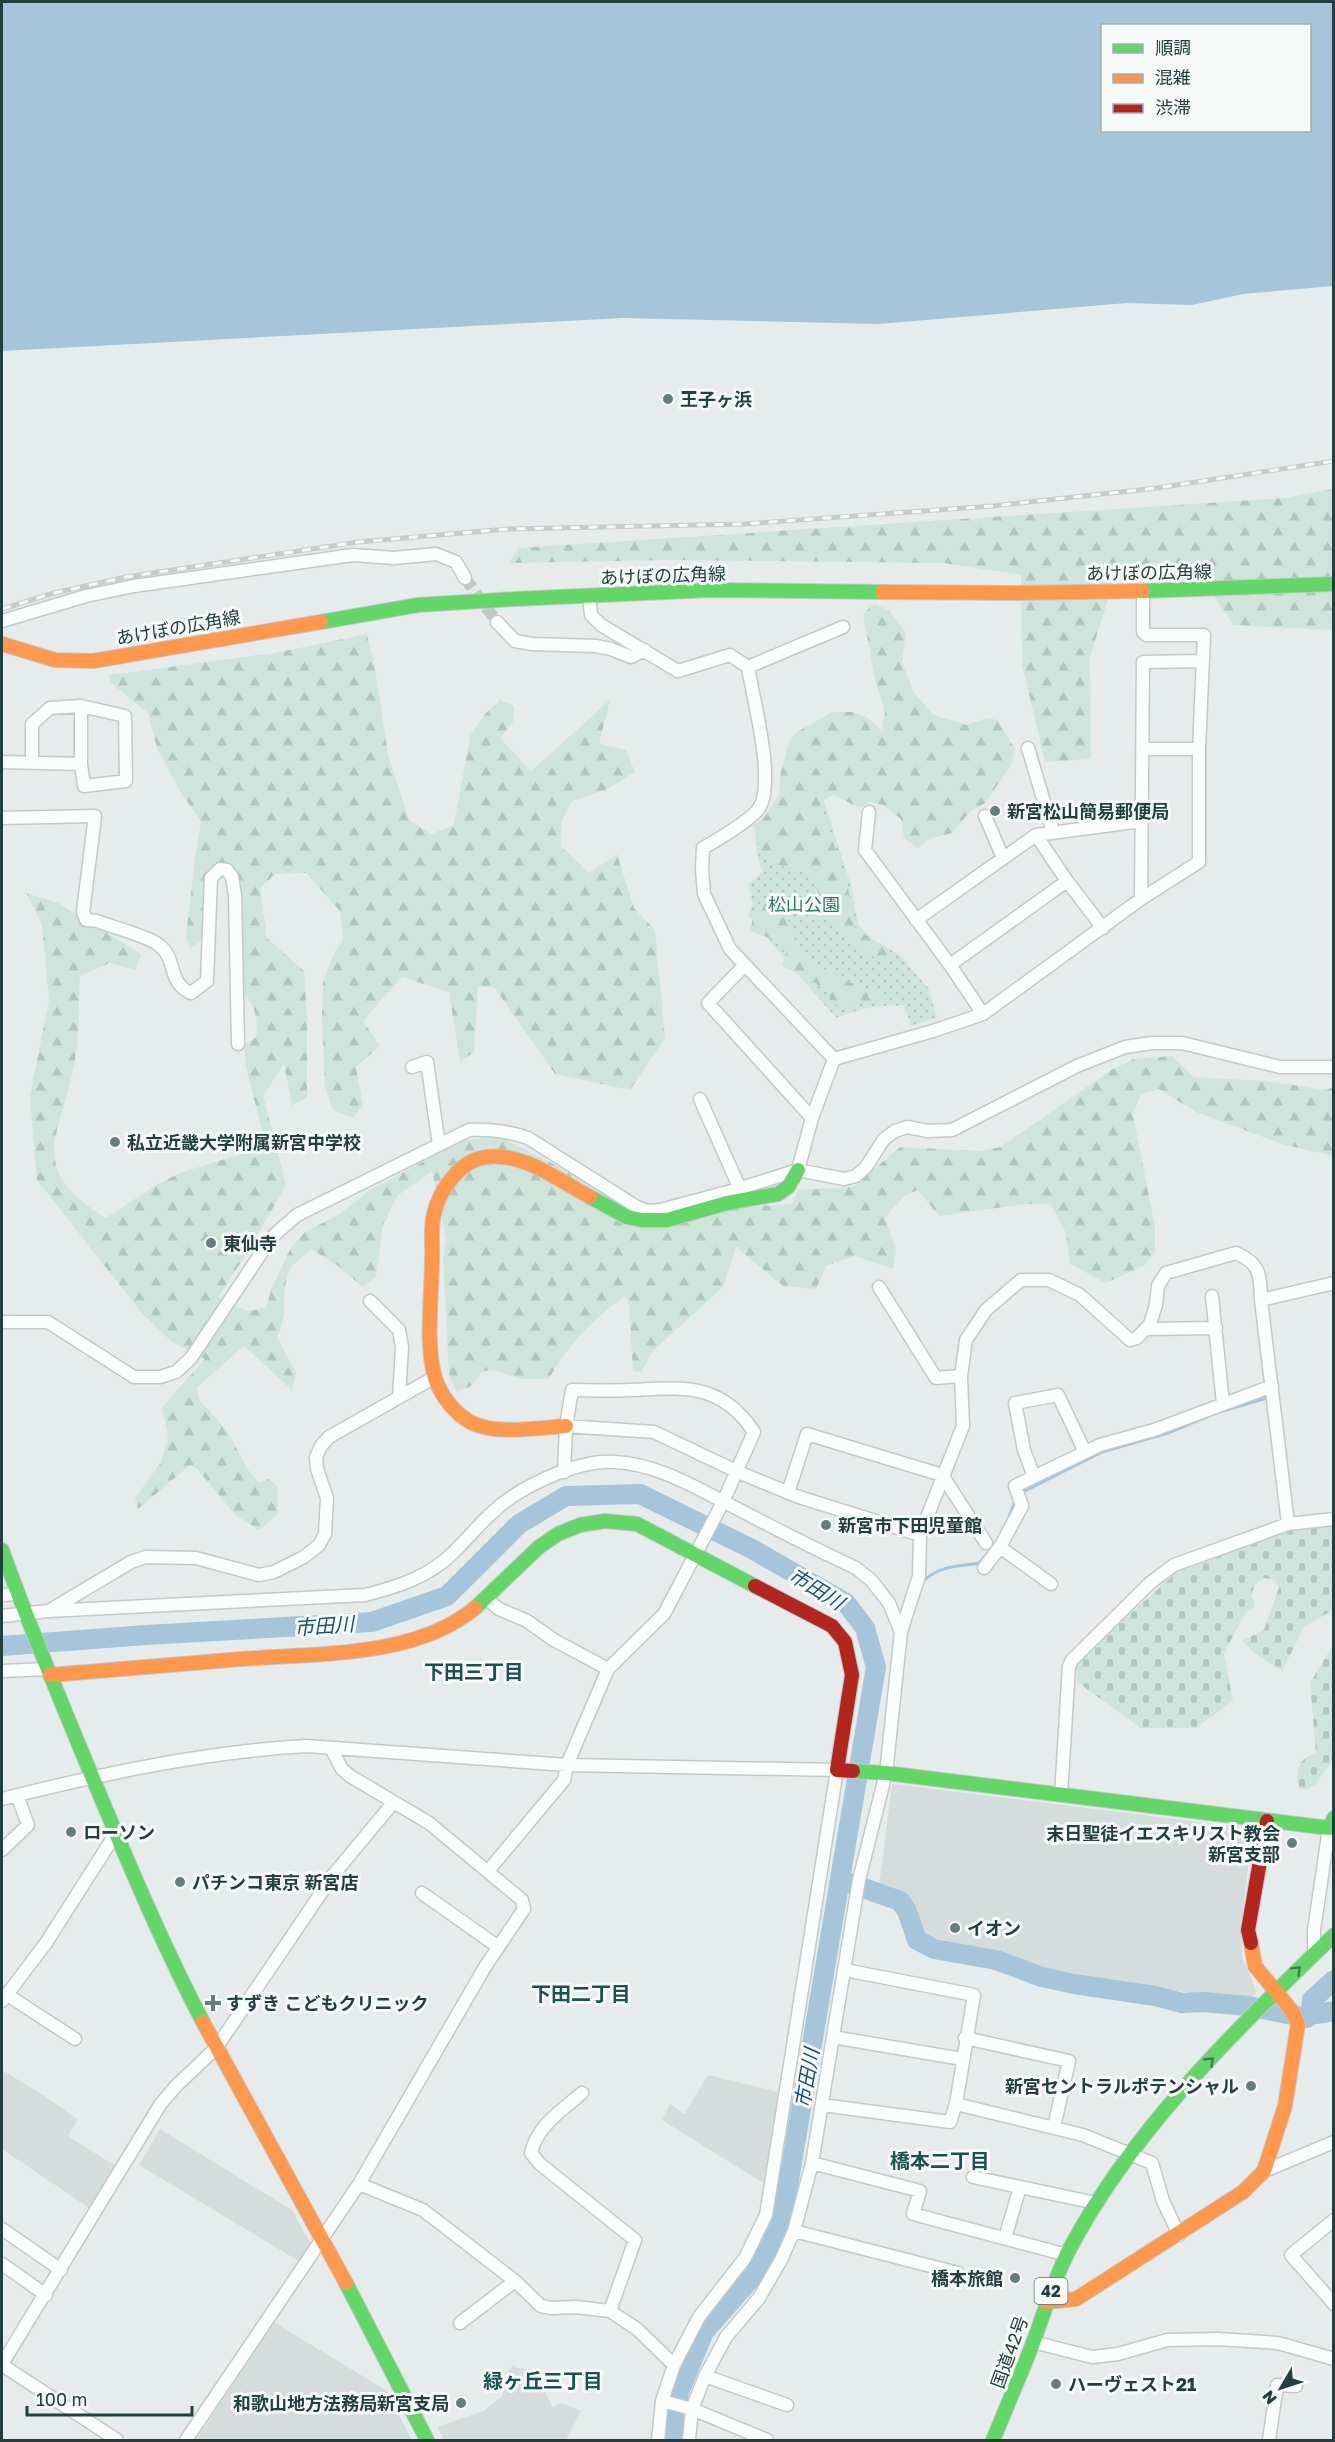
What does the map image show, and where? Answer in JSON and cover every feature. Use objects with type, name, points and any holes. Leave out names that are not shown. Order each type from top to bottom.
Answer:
[{"type":"main road","name":"あけぼの広角線","points":[[2,644],[55,660],[93,661],[418,605],[711,590],[1013,593],[1227,589],[1334,584]]},
{"type":"main road","points":[[566,1426],[505,1430],[472,1423],[451,1407],[441,1391],[435,1377],[431,1344],[433,1216],[439,1196],[450,1181],[475,1160],[499,1157],[519,1159],[627,1217],[646,1223],[664,1222],[727,1203],[775,1196],[788,1188],[798,1170]]},
{"type":"main road","points":[[49,1672],[378,1648],[440,1630],[462,1619],[539,1545],[561,1532],[594,1521],[618,1521],[637,1524],[832,1626],[845,1642],[852,1675],[837,1770],[1267,1821],[1331,1823]]},
{"type":"main road","points":[[2,1550],[24,1613],[92,1776],[185,1988],[216,2048],[323,2238],[427,2440]]},
{"type":"main road","points":[[1046,2302],[1076,2299],[1243,2192],[1264,2171],[1285,2106],[1297,2041],[1288,2010],[1276,1991],[1255,1966],[1248,1930],[1267,1821]]},
{"type":"main road","name":"国道42号","points":[[993,2440],[1066,2255],[1096,2203],[1169,2103],[1314,1952],[1334,1935]]},
{"type":"main road","name":"国道42号","points":[[1133,2154],[1194,2097]]},
{"type":"street","points":[[2,621],[75,598],[134,586],[353,555],[394,558],[436,554],[456,562],[465,578]]},
{"type":"street","points":[[834,1059],[933,1031],[983,1014],[1141,899],[1198,862],[1199,749],[1204,635],[1197,633],[1154,637],[1146,635],[1143,632],[1143,590]]},
{"type":"street","points":[[589,596],[591,615],[601,625],[678,670],[730,655],[748,667],[766,768],[765,791],[759,810],[703,848],[704,894],[730,949],[834,1059]]},
{"type":"street","points":[[496,622],[515,641],[532,644],[596,646],[631,657],[645,650]]},
{"type":"street","points":[[748,667],[843,627]]},
{"type":"street","points":[[1141,899],[1143,662],[1203,662]]},
{"type":"street","points":[[32,761],[32,724],[50,708],[81,706],[125,716],[126,781],[84,786],[81,764],[81,706]]},
{"type":"street","points":[[1028,748],[1053,832]]},
{"type":"street","points":[[1142,749],[1199,749]]},
{"type":"street","points":[[2,762],[81,764]]},
{"type":"street","points":[[869,812],[865,850],[950,965],[983,1014]]},
{"type":"street","points":[[2,818],[95,816],[83,912],[86,920],[97,921],[157,943],[168,954],[176,983],[182,990],[191,993],[207,981],[211,878],[220,870],[226,870],[232,877],[235,895],[238,1044]]},
{"type":"street","points":[[985,816],[1003,858]]},
{"type":"street","points":[[916,920],[1036,835],[1142,821]]},
{"type":"street","points":[[1036,835],[1103,928]]},
{"type":"street","points":[[950,965],[1067,881]]},
{"type":"street","points":[[745,965],[708,1003],[812,1118]]},
{"type":"street","points":[[2,1322],[48,1322],[134,1377],[160,1377],[176,1372],[204,1341],[272,1237],[297,1215],[469,1130],[510,1131],[528,1138],[636,1207],[647,1211],[660,1210],[798,1170],[844,1179],[856,1176],[866,1167],[884,1139],[895,1131],[907,1127],[928,1131],[952,1130],[1077,1066],[1125,1047],[1152,1043],[1182,1043],[1280,1067],[1334,1067]]},
{"type":"street","points":[[798,1170],[812,1118],[834,1059]]},
{"type":"street","points":[[412,1067],[427,1062],[439,1145]]},
{"type":"street","points":[[700,1099],[740,1188]]},
{"type":"street","points":[[689,2440],[692,2409],[705,2376],[726,2337],[764,2289],[781,2260],[794,2231],[812,2163],[859,1886],[881,1774],[901,1632],[919,1575],[920,1535],[963,1426],[961,1376],[966,1340],[986,1310],[1021,1280],[1049,1280],[1080,1295],[1130,1340],[1137,1338],[1150,1324],[1156,1305],[1158,1286],[1166,1273],[1236,1252],[1250,1259],[1260,1273],[1261,1300],[1288,1524]]},
{"type":"street","points":[[1261,1300],[1334,1283]]},
{"type":"street","points":[[879,1287],[936,1378],[961,1376]]},
{"type":"street","points":[[1212,1296],[1223,1404]]},
{"type":"street","points":[[370,1301],[399,1330],[402,1347],[399,1397]]},
{"type":"street","points":[[1146,1329],[1216,1328]]},
{"type":"street","points":[[48,1611],[131,1562],[146,1557],[196,1558],[259,1575],[274,1572],[304,1557],[319,1545],[325,1534],[327,1498],[317,1469],[316,1457],[321,1446],[329,1437],[435,1377]]},
{"type":"street","points":[[984,1568],[1000,1547],[1022,1506],[1015,1486],[1100,1445],[1154,1430],[1272,1386]]},
{"type":"street","points":[[488,1871],[564,1780],[567,1765],[608,1669],[664,1614],[738,1472],[754,1432],[743,1415],[726,1402],[696,1390],[670,1387],[572,1390],[566,1426],[564,1472]]},
{"type":"street","points":[[1034,1477],[1024,1450],[1015,1403],[1058,1395],[1085,1452]]},
{"type":"street","points":[[566,1426],[654,1432],[788,1493],[920,1535]]},
{"type":"street","points":[[788,1493],[807,1434],[942,1476],[986,1543]]},
{"type":"street","points":[[2,1616],[48,1611],[365,1595],[381,1591],[411,1582],[433,1569],[452,1554],[483,1519],[523,1489],[564,1472],[613,1461],[660,1471],[856,1568],[871,1580],[889,1603],[901,1632]]},
{"type":"street","points":[[1061,1795],[1069,1666],[1072,1660],[1150,1583],[1174,1565],[1288,1524],[1334,1519]]},
{"type":"street","points":[[1000,1547],[1051,1584]]},
{"type":"street","points":[[2,1595],[17,1594]]},
{"type":"street","points":[[486,1598],[499,1610],[527,1621],[554,1640],[608,1669]]},
{"type":"street","points":[[2,1671],[49,1672]]},
{"type":"street","points":[[2,1799],[92,1776],[266,1748],[306,1746],[567,1765],[837,1770],[766,2215],[745,2258],[699,2317],[674,2364],[662,2401],[658,2440]]},
{"type":"street","points":[[186,2440],[359,2184],[497,1946],[524,1909],[522,1900],[429,1823],[393,1803],[342,1769],[331,1748]]},
{"type":"street","points":[[2,1850],[28,1825],[17,1795]]},
{"type":"street","points":[[117,2440],[2,2365],[160,2106],[176,2086],[216,2048],[334,1874],[393,1803]]},
{"type":"street","points":[[1314,1952],[1314,1930],[1331,1823]]},
{"type":"street","points":[[75,2039],[4,1998],[46,1943],[116,1833]]},
{"type":"street","points":[[422,1893],[497,1946]]},
{"type":"street","points":[[822,2105],[950,2122],[956,2104],[974,1995],[845,1970]]},
{"type":"street","points":[[833,2037],[962,2059]]},
{"type":"street","points":[[966,2038],[1069,2061],[1054,2127]]},
{"type":"street","points":[[582,2093],[548,2122],[534,2139],[531,2153],[540,2164],[635,2240],[610,2311]]},
{"type":"street","points":[[956,2104],[1054,2127],[1133,2154],[1152,2163],[1163,2201],[1179,2235]]},
{"type":"street","points":[[1264,2171],[1334,2142]]},
{"type":"street","points":[[812,2163],[920,2191],[913,2214],[1066,2255]]},
{"type":"street","points":[[973,2176],[1096,2203]]},
{"type":"street","points":[[359,2184],[423,2210],[515,2281],[541,2306],[610,2311],[638,2329],[674,2364]]},
{"type":"street","points":[[1005,2238],[1020,2187]]},
{"type":"street","points":[[1334,2220],[1291,2255],[1334,2304]]},
{"type":"street","points":[[2,2229],[61,2270]]},
{"type":"street","points":[[794,2231],[958,2273]]},
{"type":"street","points":[[2,2264],[46,2295]]},
{"type":"street","points":[[460,2323],[515,2281]]},
{"type":"street","points":[[1033,2342],[1092,2357],[1118,2354],[1167,2340],[1218,2339],[1278,2343],[1334,2359]]},
{"type":"street","points":[[705,2376],[787,2405]]},
{"type":"street","points":[[1269,2440],[1276,2385],[1296,2386]]},
{"type":"street","points":[[662,2401],[692,2409],[767,2440]]},
{"type":"shaded area","points":[[892,1784],[1240,1827],[1251,1844],[1241,1927],[1242,1957],[1257,1992],[1246,2002],[1039,1969],[987,1951],[926,1936],[907,1901],[879,1887]]},
{"type":"shaded area","points":[[2,2070],[78,2120],[68,2136],[117,2167],[92,2210],[2,2149]]},
{"type":"shaded area","points":[[708,2075],[778,2092],[765,2184],[662,2120],[670,2104],[684,2114]]},
{"type":"shaded area","points":[[160,2129],[292,2210],[312,2246],[302,2263],[139,2165]]},
{"type":"shaded area","points":[[274,2322],[387,2391],[412,2440],[196,2440]]},
{"type":"shaded area","points":[[514,2365],[517,2368],[534,2370],[553,2407],[561,2403],[581,2411],[566,2440],[444,2440],[437,2427],[484,2411],[502,2396],[509,2369]]},
{"type":"green space","points":[[1333,489],[1333,630],[1233,625],[1193,564],[1116,574],[1090,657],[1091,759],[1045,762],[1022,664],[1021,575],[944,563],[670,560],[509,563],[518,548],[1284,498]]},
{"type":"green space","points":[[874,604],[889,610],[906,633],[902,662],[914,693],[934,715],[966,725],[988,718],[997,720],[1015,749],[1012,764],[985,803],[970,812],[952,833],[931,838],[918,848],[904,838],[901,819],[883,805],[870,802],[860,808],[833,795],[820,802],[848,888],[855,927],[894,955],[893,959],[883,964],[838,931],[822,907],[818,890],[802,870],[787,868],[764,859],[755,832],[779,794],[780,776],[789,741],[797,732],[832,712],[852,712],[867,717],[882,730],[885,713],[874,675],[863,614]]},
{"type":"green space","points":[[367,634],[375,668],[388,755],[409,820],[431,834],[454,825],[470,736],[486,713],[500,700],[514,706],[514,720],[500,738],[531,771],[610,700],[599,744],[626,750],[635,772],[606,790],[572,801],[562,820],[561,846],[589,873],[617,854],[634,908],[655,930],[665,1038],[630,1090],[555,1074],[494,987],[478,986],[474,1052],[460,1062],[449,992],[402,977],[363,1021],[380,1046],[356,1067],[363,1105],[353,1118],[333,1110],[325,1088],[323,981],[334,953],[343,940],[340,911],[306,873],[275,874],[260,888],[267,938],[304,971],[307,1014],[307,1097],[292,1105],[284,1064],[263,1095],[286,1185],[249,1250],[218,1297],[247,1311],[266,1308],[271,1290],[291,1247],[305,1232],[338,1215],[369,1191],[461,1141],[499,1136],[641,1213],[792,1204],[798,1190],[853,1187],[900,1147],[979,1151],[1001,1147],[1111,1070],[1133,1059],[1172,1056],[1194,1077],[1266,1081],[1326,1090],[1333,1087],[1333,1156],[1282,1144],[1196,1112],[1159,1089],[1141,1094],[1133,1115],[1155,1227],[1155,1253],[1143,1266],[1106,1283],[1070,1264],[1066,1233],[1051,1204],[1025,1204],[939,1216],[918,1190],[904,1196],[885,1218],[896,1250],[893,1269],[854,1256],[826,1266],[816,1289],[783,1286],[736,1247],[723,1287],[653,1351],[641,1372],[633,1371],[629,1307],[626,1295],[583,1332],[564,1355],[549,1379],[521,1379],[493,1370],[483,1371],[470,1387],[456,1391],[449,1375],[443,1259],[446,1239],[432,1171],[397,1196],[383,1225],[376,1277],[363,1287],[338,1266],[311,1249],[292,1267],[285,1286],[283,1320],[277,1336],[296,1373],[292,1390],[244,1346],[197,1387],[198,1398],[227,1431],[249,1471],[259,1483],[269,1479],[277,1486],[278,1514],[259,1530],[235,1515],[198,1470],[190,1465],[138,1509],[135,1498],[161,1462],[168,1436],[162,1407],[205,1359],[172,1342],[141,1312],[37,1180],[30,1096],[49,1000],[42,925],[26,893],[58,903],[141,954],[135,970],[110,963],[80,976],[77,1049],[54,1148],[56,1165],[64,1182],[80,1200],[106,1218],[156,1185],[180,1173],[266,1146],[246,1067],[244,1045],[256,1037],[257,1024],[251,1003],[243,993],[240,894],[218,865],[205,930],[200,942],[190,949],[186,936],[201,821],[181,793],[157,748],[148,713],[110,682],[109,675],[275,653]]},
{"type":"green space","name":"松山公園","points":[[821,793],[851,885],[858,924],[873,939],[900,955],[928,988],[937,1017],[911,1026],[904,1006],[886,1006],[869,1008],[836,1018],[748,916],[753,904],[748,885],[762,872],[757,854],[754,825],[770,813]]},
{"type":"green space","points":[[761,902],[778,909],[794,928],[795,939],[818,966],[849,982],[877,992],[886,999],[864,1002],[842,1010],[817,984],[782,966],[787,951],[777,941],[750,931],[755,910]]},
{"type":"green space","points":[[1333,1525],[1333,1610],[1304,1627],[1282,1671],[1253,1652],[1242,1641],[1264,1630],[1279,1587],[1275,1580],[1264,1578],[1255,1585],[1251,1595],[1255,1604],[1254,1608],[1246,1612],[1224,1653],[1233,1701],[1196,1728],[1141,1728],[1077,1682],[1077,1661],[1176,1573],[1280,1532]]},
{"type":"green space","points":[[1333,1645],[1333,1760],[1316,1784],[1305,1790],[1299,1788],[1297,1776],[1299,1766],[1305,1758],[1316,1753],[1310,1683]]},
{"type":"water","points":[[2,2],[1333,2],[1333,286],[1243,294],[1192,305],[1127,303],[878,324],[623,318],[2,351]]},
{"type":"waterway","points":[[1021,1493],[1102,1452],[1168,1433],[1216,1413],[1267,1398]]},
{"type":"waterway","name":"市田川","points":[[2,1646],[372,1622],[447,1596],[519,1524],[566,1496],[640,1494],[752,1549],[846,1603],[865,1628],[876,1667],[782,2221],[755,2274],[704,2332],[679,2392],[674,2440]]},
{"type":"waterway","points":[[1007,1522],[1016,1498]]},
{"type":"waterway","points":[[924,1580],[944,1569],[979,1563],[988,1553]]},
{"type":"waterway","points":[[841,1880],[900,1901],[907,1911],[917,1940],[934,1949],[996,1960],[1042,1977],[1074,1984],[1155,1996],[1182,2003],[1203,2002],[1248,2006],[1307,2018],[1311,2015],[1334,2011]]},
{"type":"waterway","points":[[1311,2015],[1312,2000],[1334,1980]]},
{"type":"tunnel","points":[[465,578],[497,622]]},
{"type":"railway","points":[[2,609],[54,593],[126,577],[358,542],[508,529],[744,524],[992,506],[1157,488],[1334,461]]},
{"type":"traffic: fast","points":[[1143,591],[1334,584]]},
{"type":"traffic: fast","points":[[321,622],[418,605],[515,599],[711,590],[882,592]]},
{"type":"traffic: fast","points":[[590,1197],[627,1217],[642,1220],[667,1220],[727,1203],[778,1194],[788,1187],[798,1170]]},
{"type":"traffic: fast","points":[[475,1608],[539,1547],[558,1534],[580,1525],[605,1521],[637,1524],[755,1586]]},
{"type":"traffic: fast","points":[[2,1550],[117,1837],[158,1930],[203,2022]]},
{"type":"traffic: fast","points":[[853,1771],[886,1773],[1329,1828],[1334,1818]]},
{"type":"traffic: fast","points":[[993,2440],[1067,2254],[1122,2165],[1187,2084],[1334,1935]]},
{"type":"traffic: fast","points":[[346,2283],[427,2440]]},
{"type":"traffic: slow","points":[[882,592],[1143,591]]},
{"type":"traffic: slow","points":[[2,644],[55,660],[93,661],[321,622]]},
{"type":"traffic: slow","points":[[566,1426],[518,1430],[482,1427],[460,1415],[445,1398],[435,1378],[430,1350],[432,1225],[437,1205],[452,1178],[468,1164],[486,1157],[500,1157],[527,1163],[590,1197]]},
{"type":"traffic: slow","points":[[50,1675],[364,1650],[395,1645],[424,1636],[451,1624],[475,1608]]},
{"type":"traffic: slow","points":[[1046,2302],[1076,2299],[1243,2192],[1264,2171],[1285,2106],[1298,2024],[1292,2011],[1255,1966],[1251,1943]]},
{"type":"traffic: slow","points":[[203,2022],[346,2283]]},
{"type":"traffic: jam","points":[[755,1586],[832,1626],[845,1642],[852,1675],[837,1770],[853,1771]]},
{"type":"traffic: jam","points":[[1251,1943],[1248,1930],[1267,1821]]},
{"type":"place","name":"王子ヶ浜","points":[[668,399]]},
{"type":"place","name":"新宮松山簡易郵便局","points":[[995,811]]},
{"type":"place","name":"私立近畿大学附属新宮中学校","points":[[115,1142]]},
{"type":"place","name":"東仙寺","points":[[211,1243]]},
{"type":"place","name":"新宮市下田児童館","points":[[826,1525]]},
{"type":"place","name":"ローソン","points":[[71,1832]]},
{"type":"place","name":"末日聖徒イエスキリスト教会 新宮支部","points":[[1292,1843]]},
{"type":"place","name":"パチンコ東京 新宮店","points":[[180,1882]]},
{"type":"place","name":"イオン","points":[[955,1928]]},
{"type":"place","name":"すずき こどもクリニック","points":[[213,2003]]},
{"type":"place","name":"新宮セントラルポテンシャル","points":[[1251,2086]]},
{"type":"place","name":"橋本旅館","points":[[1015,2278]]},
{"type":"place","name":"ハーヴェスト21","points":[[1056,2384]]},
{"type":"place","name":"和歌山地方法務局新宮支局","points":[[461,2403]]},
{"type":"district","name":"下田三丁目","points":[[474,1671]]},
{"type":"district","name":"下田二丁目","points":[[581,1993]]},
{"type":"district","name":"橋本二丁目","points":[[940,2160]]},
{"type":"district","name":"緑ヶ丘三丁目","points":[[543,2380]]}]
